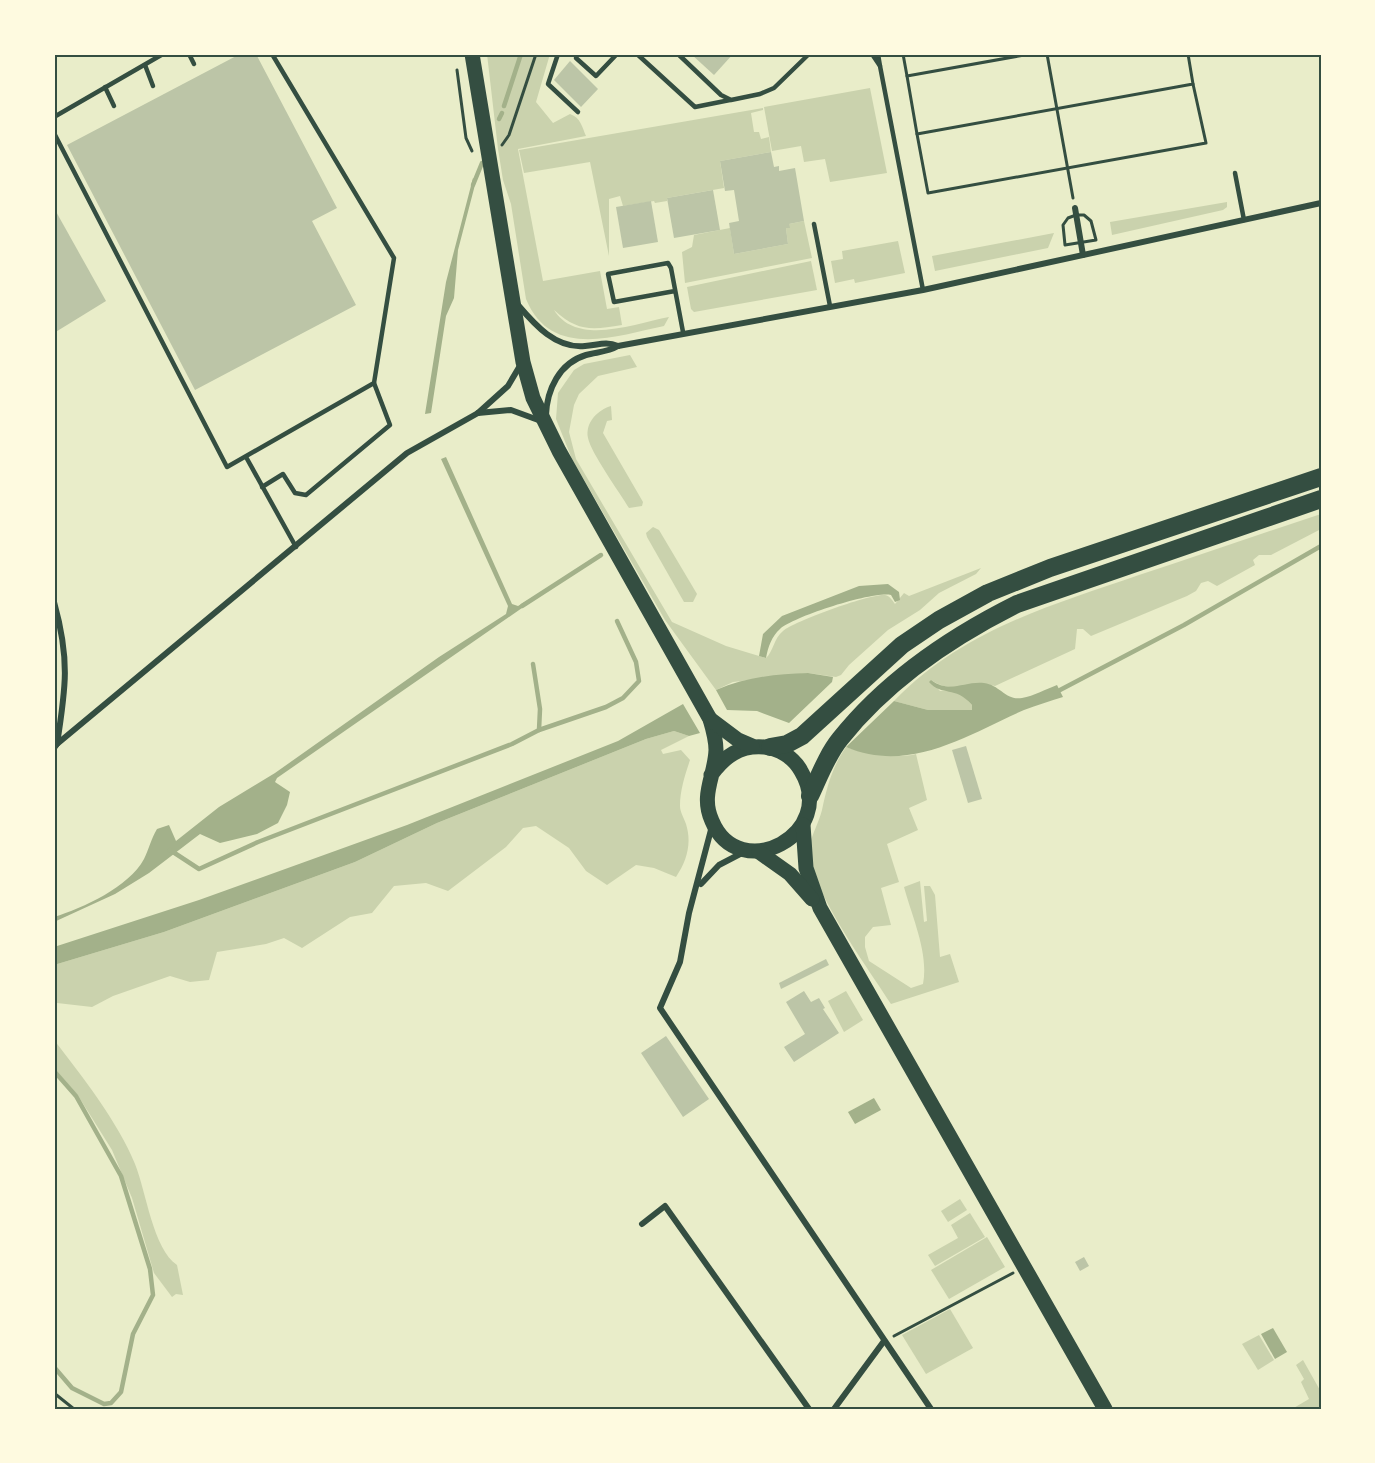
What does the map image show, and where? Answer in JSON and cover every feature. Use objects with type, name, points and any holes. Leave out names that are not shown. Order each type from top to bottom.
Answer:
[{"type":"highway","points":[[761,747],[787,744],[807,732],[902,645],[988,592],[1050,568],[1321,477]]},
{"type":"highway","points":[[810,796],[835,747],[849,729],[893,686],[937,650],[974,625],[1017,604],[1321,499]]},
{"type":"main road","points":[[472,54],[523,362],[533,398],[545,424],[710,719],[716,750],[706,791],[707,808],[713,824],[723,837],[753,851],[790,874],[820,908]]},
{"type":"main road","points":[[710,719],[738,740],[785,754],[798,765],[806,779],[810,796],[808,811],[802,825],[789,840],[753,851]]},
{"type":"main road","points":[[711,775],[721,761],[736,751],[761,747]]},
{"type":"main road","points":[[802,825],[806,868],[820,908],[1105,1409]]},
{"type":"street","points":[[478,413],[512,410],[545,424],[548,394],[560,373],[577,359],[610,351],[618,346],[683,332],[923,290],[1321,203]]},
{"type":"street","points":[[1075,212],[1083,255]]},
{"type":"street","points":[[513,299],[540,330],[561,342],[577,346],[609,342],[618,346]]},
{"type":"street","points":[[56,746],[407,453],[478,413],[507,386],[523,362]]},
{"type":"street","points":[[54,602],[64,639],[67,686],[56,746]]},
{"type":"street","points":[[713,824],[680,962],[660,1008],[931,1409]]},
{"type":"street","points":[[695,892],[719,865],[753,851]]},
{"type":"street","points":[[642,1224],[665,1206],[809,1409]]},
{"type":"street","points":[[834,1409],[885,1341]]},
{"type":"lane","points":[[54,117],[164,54]]},
{"type":"lane","points":[[189,54],[194,64]]},
{"type":"lane","points":[[262,487],[282,474],[296,493],[306,495],[390,425],[374,382],[394,258],[272,54]]},
{"type":"lane","points":[[558,54],[548,84],[578,112]]},
{"type":"lane","points":[[577,54],[576,58],[596,76],[617,54]]},
{"type":"lane","points":[[638,54],[695,107],[760,94],[774,88],[809,54]]},
{"type":"lane","points":[[678,54],[724,98],[731,100]]},
{"type":"lane","points":[[872,54],[880,66]]},
{"type":"lane","points":[[878,54],[923,290]]},
{"type":"lane","points":[[145,64],[153,86]]},
{"type":"lane","points":[[105,87],[114,106]]},
{"type":"lane","points":[[54,133],[227,467],[374,382]]},
{"type":"lane","points":[[1235,173],[1244,220]]},
{"type":"lane","points":[[814,224],[830,306]]},
{"type":"lane","points":[[675,291],[614,302],[608,274],[668,262],[675,291],[683,332]]},
{"type":"lane","points":[[246,457],[296,548]]},
{"type":"path","points":[[490,162],[509,135],[536,54]]},
{"type":"path","points":[[903,54],[928,194],[1206,143],[1188,54]]},
{"type":"path","points":[[907,76],[1030,54]]},
{"type":"path","points":[[1047,54],[1075,212],[1063,225],[1065,245]]},
{"type":"path","points":[[917,134],[1193,84]]},
{"type":"path","points":[[885,1341],[1024,1268]]},
{"type":"path","points":[[54,1393],[74,1409]]},
{"type":"shaded area","points":[[487,54],[550,54],[536,102],[553,123],[570,114],[577,118],[586,136],[518,149],[543,281],[600,271],[607,309],[619,307],[622,325],[586,328],[578,326],[554,310],[564,321],[577,328],[608,330],[669,317],[664,326],[626,335],[586,339],[568,337],[551,330],[537,318],[526,299],[511,204],[503,180]]},
{"type":"shaded area","points":[[870,88],[887,173],[830,182],[825,159],[804,162],[801,146],[772,151],[764,107]]},
{"type":"shaded area","points":[[763,108],[763,110],[751,113],[754,132],[759,132],[761,139],[769,137],[771,152],[720,161],[724,188],[667,198],[667,201],[655,203],[654,201],[623,206],[620,196],[609,199],[609,256],[590,162],[524,173],[519,150]]},
{"type":"shaded area","points":[[473,178],[476,181],[458,250],[454,298],[446,316],[431,413],[425,414],[446,282]]},
{"type":"shaded area","points":[[1227,202],[1227,207],[1223,210],[1112,235],[1110,222]]},
{"type":"shaded area","points":[[804,221],[812,258],[685,283],[682,252],[692,247],[694,235],[730,228],[734,254],[788,244],[786,228],[789,228],[789,224]]},
{"type":"shaded area","points":[[1054,233],[1048,248],[935,271],[932,256]]},
{"type":"shaded area","points":[[898,241],[905,273],[855,283],[854,279],[835,283],[831,261],[843,259],[842,251]]},
{"type":"shaded area","points":[[811,261],[817,290],[694,312],[691,309],[687,287]]},
{"type":"shaded area","points":[[630,355],[637,367],[598,376],[579,394],[574,405],[569,432],[576,459],[672,622],[726,646],[766,658],[780,634],[790,626],[850,603],[877,596],[885,595],[895,604],[904,593],[909,596],[981,568],[976,574],[939,593],[920,610],[888,630],[841,675],[836,677],[808,673],[733,682],[716,690],[665,620],[572,459],[556,419],[558,393],[574,370],[584,364]]},
{"type":"shaded area","points":[[611,406],[612,420],[607,421],[603,433],[643,502],[642,506],[629,508],[590,445],[588,427],[602,410]]},
{"type":"shaded area","points":[[446,457],[512,604],[518,606],[528,600],[522,608],[277,778],[275,782],[290,792],[287,805],[278,823],[257,834],[220,843],[200,834],[149,873],[115,894],[54,922],[54,917],[91,902],[128,879],[144,859],[157,829],[169,825],[176,841],[219,807],[275,773],[439,657],[506,614],[508,606],[441,459]]},
{"type":"shaded area","points":[[1321,514],[1321,529],[1271,555],[1259,555],[1253,560],[1255,565],[1217,586],[1208,581],[1201,583],[1196,591],[1187,596],[1091,636],[1083,629],[1077,629],[1075,649],[995,686],[955,687],[931,680],[940,691],[950,691],[961,695],[972,705],[972,710],[928,710],[894,701],[921,676],[949,656],[1009,623],[1072,598]]},
{"type":"shaded area","points":[[653,527],[659,530],[697,594],[693,602],[684,602],[647,537],[646,533]]},
{"type":"shaded area","points":[[888,584],[899,592],[900,600],[895,602],[891,595],[868,597],[801,618],[777,632],[766,658],[759,656],[763,634],[782,616],[859,586]]},
{"type":"shaded area","points":[[808,673],[833,677],[832,682],[789,723],[757,711],[727,710],[716,690],[761,677]]},
{"type":"shaded area","points":[[931,680],[951,687],[977,683],[990,684],[1016,698],[1031,696],[1057,685],[1063,697],[1024,710],[960,740],[915,754],[893,756],[870,754],[846,747],[894,701],[928,710],[972,710],[972,705],[966,699],[939,689],[929,682]]},
{"type":"shaded area","points":[[683,704],[700,733],[689,736],[674,731],[646,739],[437,823],[355,862],[164,932],[54,965],[54,947],[199,900],[407,825],[618,741]]},
{"type":"shaded area","points":[[674,731],[689,736],[661,750],[663,754],[681,750],[690,760],[682,788],[680,806],[689,838],[686,858],[676,877],[654,868],[636,865],[607,885],[586,871],[569,848],[536,826],[523,828],[506,847],[448,891],[426,883],[394,886],[372,913],[350,917],[302,948],[284,938],[266,944],[217,952],[209,980],[190,982],[170,976],[113,996],[92,1007],[57,1003],[54,1006],[54,965],[164,932],[355,862],[437,823],[646,739]]},
{"type":"shaded area","points":[[846,747],[881,755],[916,754],[927,800],[909,808],[918,830],[887,844],[899,882],[881,888],[891,925],[873,927],[865,937],[869,961],[911,988],[923,984],[922,948],[904,887],[920,881],[924,922],[927,921],[924,886],[930,886],[935,895],[940,957],[950,954],[959,982],[891,1004],[827,903],[811,861],[811,841],[831,777]]},
{"type":"shaded area","points":[[846,991],[863,1020],[844,1032],[828,1001]]},
{"type":"shaded area","points":[[54,1040],[99,1100],[128,1148],[139,1175],[156,1233],[169,1257],[177,1265],[183,1295],[176,1294],[172,1297],[154,1273],[132,1198],[112,1150],[77,1094],[54,1068]]},
{"type":"shaded area","points":[[874,1098],[881,1110],[855,1124],[848,1112]]},
{"type":"shaded area","points":[[960,1199],[967,1210],[948,1222],[941,1211]]},
{"type":"shaded area","points":[[970,1213],[985,1237],[935,1266],[928,1255],[958,1238],[951,1225]]},
{"type":"shaded area","points":[[987,1237],[1005,1267],[949,1299],[931,1270]]},
{"type":"shaded area","points":[[950,1309],[973,1348],[926,1374],[902,1335]]},
{"type":"shaded area","points":[[1273,1328],[1287,1352],[1275,1359],[1261,1334]]},
{"type":"shaded area","points":[[1259,1335],[1274,1360],[1258,1370],[1242,1344]]},
{"type":"shaded area","points":[[1303,1360],[1321,1392],[1321,1405],[1317,1409],[1292,1409],[1309,1399],[1301,1382],[1304,1379],[1296,1365]]},
{"type":"building","points":[[240,54],[256,54],[337,208],[312,221],[356,305],[195,390],[67,145]]},
{"type":"building","points":[[691,54],[733,54],[714,75]]},
{"type":"building","points":[[570,61],[598,89],[581,107],[554,80]]},
{"type":"building","points":[[771,152],[774,167],[779,166],[779,171],[795,168],[804,221],[789,224],[790,228],[786,228],[788,244],[734,254],[729,223],[739,221],[734,190],[725,191],[720,161]]},
{"type":"building","points":[[713,190],[720,230],[674,238],[667,198]]},
{"type":"building","points":[[651,201],[658,242],[623,248],[616,207]]},
{"type":"building","points":[[54,208],[106,301],[54,333]]},
{"type":"building","points":[[966,746],[982,799],[968,803],[952,750]]},
{"type":"building","points":[[826,959],[829,965],[781,989],[779,983]]},
{"type":"building","points":[[804,991],[811,1002],[819,998],[825,1008],[823,1009],[839,1033],[794,1062],[784,1047],[805,1034],[786,1002]]},
{"type":"building","points":[[666,1036],[709,1099],[683,1117],[641,1053]]},
{"type":"building","points":[[1084,1257],[1089,1266],[1080,1271],[1075,1262]]},
{"type":"waterway","points":[[504,106],[521,54]]},
{"type":"waterway","points":[[499,119],[502,113]]},
{"type":"waterway","points":[[473,185],[482,163]]},
{"type":"waterway","points":[[1060,690],[1184,625],[1321,546]]},
{"type":"waterway","points":[[522,606],[601,555]]},
{"type":"waterway","points":[[539,730],[606,707],[623,698],[639,681],[636,662],[617,621]]},
{"type":"waterway","points":[[170,850],[199,869],[258,842],[512,744],[539,730],[540,709],[533,664]]},
{"type":"waterway","points":[[54,1071],[76,1096],[121,1176],[150,1269],[153,1295],[133,1334],[121,1392],[111,1403],[104,1404],[72,1388],[54,1367]]}]
